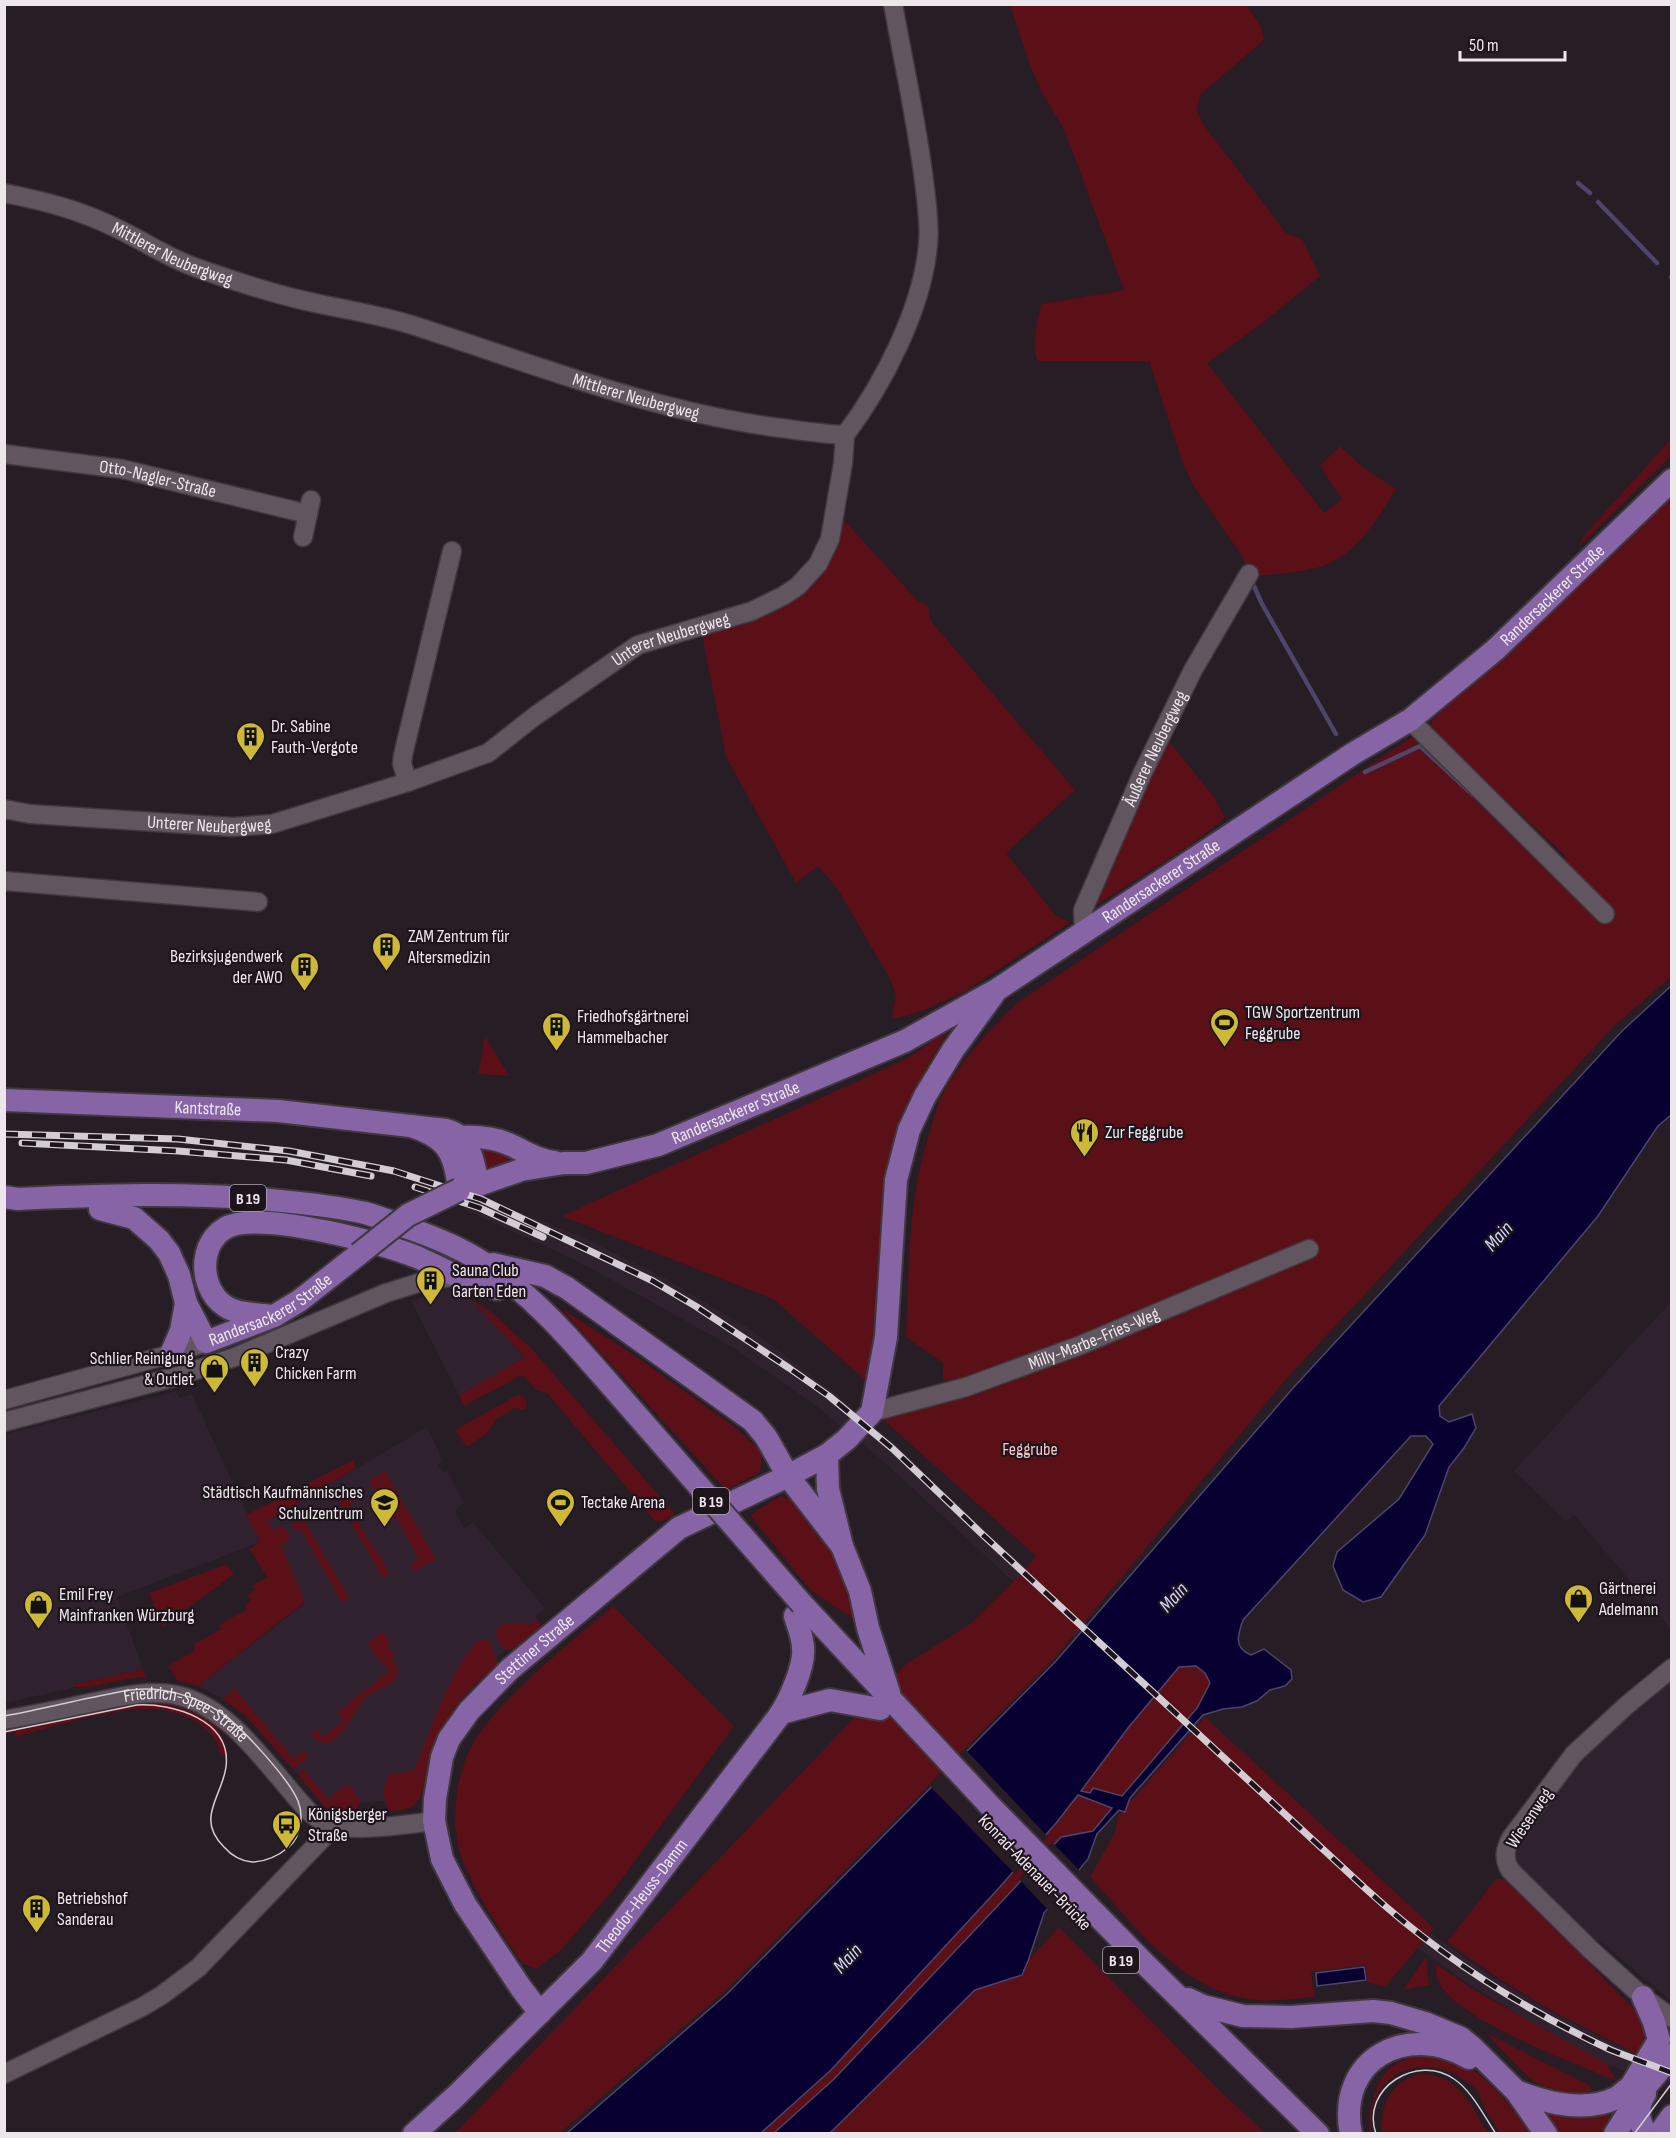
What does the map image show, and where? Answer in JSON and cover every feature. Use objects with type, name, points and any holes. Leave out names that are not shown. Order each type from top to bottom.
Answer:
[{"type":"main road","name":"Randersackerer Straße","points":[[206,1342],[274,1316],[299,1301],[408,1215],[468,1188],[521,1170],[572,1163],[658,1145],[905,1041],[998,989],[1354,753],[1410,720],[1495,651],[1671,480]]},
{"type":"main road","points":[[874,1405],[886,1338],[896,1180],[909,1130],[925,1096],[952,1050],[998,989]]},
{"type":"main road","name":"Kantstraße","points":[[4,1100],[278,1111],[446,1130],[461,1137],[489,1138],[513,1146],[544,1161],[572,1163]]},
{"type":"main road","name":"Kantstraße","points":[[411,1126],[425,1130],[438,1139],[449,1151],[468,1188]]},
{"type":"main road","points":[[461,1137],[466,1142],[473,1163],[468,1188]]},
{"type":"main road","name":"B 19","points":[[4,1197],[18,1199],[192,1194],[308,1203],[366,1213],[437,1238],[482,1261],[527,1296],[561,1329],[617,1403],[795,1616],[886,1705]]},
{"type":"main road","name":"B 19","points":[[4,1211],[212,1208],[299,1216],[352,1225],[416,1244],[473,1273],[497,1289],[548,1334],[617,1403],[795,1595],[886,1705]]},
{"type":"main road","points":[[100,1209],[134,1218],[159,1240],[169,1253],[179,1275],[186,1303],[206,1342]]},
{"type":"main road","points":[[274,1316],[235,1311],[214,1297],[204,1271],[211,1241],[221,1231],[237,1224],[257,1223],[323,1232],[367,1242],[415,1257],[453,1278],[476,1280],[497,1289]]},
{"type":"main road","points":[[482,1261],[545,1276],[577,1295],[753,1421],[766,1437],[788,1476],[842,1546]]},
{"type":"main road","points":[[171,1354],[181,1331],[186,1303]]},
{"type":"main road","name":"Stettiner Straße","points":[[540,2013],[521,1988],[456,1888],[442,1859],[434,1821],[437,1778],[449,1739],[469,1711],[510,1669],[679,1528],[827,1455],[847,1439],[874,1405]]},
{"type":"main road","points":[[781,1713],[830,1700],[886,1705],[860,1591],[842,1546],[828,1489],[827,1455]]},
{"type":"main road","name":"Theodor-Heuss-Damm","points":[[414,2133],[456,2096],[592,1961],[781,1713],[798,1674],[803,1654],[804,1647],[795,1616]]},
{"type":"main road","name":"Konrad-Adenauer-Brücke","points":[[886,1705],[1167,1984]]},
{"type":"main road","name":"Konrad-Adenauer-Brücke","points":[[886,1705],[1119,1958],[1296,2133]]},
{"type":"main road","points":[[1167,1984],[1203,2006],[1243,2016],[1291,2017],[1373,2011],[1412,2018],[1461,2038],[1508,2085],[1546,2133]]},
{"type":"main road","name":"B 19","points":[[1167,1984],[1318,2133]]},
{"type":"main road","points":[[1629,2088],[1659,2040],[1643,1997]]},
{"type":"main road","points":[[1352,2133],[1349,2101],[1359,2074],[1373,2059],[1392,2048],[1417,2043],[1446,2047],[1508,2085],[1541,2101],[1560,2104],[1590,2105],[1611,2100],[1656,2074]]},
{"type":"main road","points":[[1615,2133],[1642,2091],[1671,2056]]},
{"type":"main road","points":[[1647,2133],[1640,2117],[1641,2100],[1671,2056]]},
{"type":"main road","points":[[1659,2133],[1671,2116]]},
{"type":"street","points":[[845,435],[873,395],[898,344],[918,293],[928,246],[928,222],[920,148],[893,4]]},
{"type":"street","name":"Mittlerer Neubergweg","points":[[4,193],[74,209],[117,228],[174,259],[230,279],[303,300],[403,322],[634,398],[724,420],[845,435]]},
{"type":"street","name":"Unterer Neubergweg","points":[[4,809],[30,814],[233,827],[272,824],[408,782],[488,753],[535,716],[638,645],[752,611],[798,586],[818,564],[830,539],[843,463],[845,435]]},
{"type":"street","name":"Otto-Nagler-Straße","points":[[4,454],[122,469],[309,507],[303,537]]},
{"type":"street","points":[[408,782],[402,764],[403,755],[452,551]]},
{"type":"street","name":"Äußerer Neubergweg","points":[[1084,931],[1083,910],[1143,772],[1193,670],[1249,574]]},
{"type":"street","points":[[1410,720],[1605,914]]},
{"type":"street","points":[[4,881],[258,902]]},
{"type":"street","name":"Milly-Marbe-Fries-Weg","points":[[874,1405],[966,1386],[1081,1345],[1309,1249]]},
{"type":"street","name":"Randersackerer Straße","points":[[4,1422],[178,1376],[235,1357],[386,1293],[431,1279],[453,1278]]},
{"type":"street","name":"Randersackerer Straße","points":[[4,1400],[171,1354],[206,1342]]},
{"type":"street","name":"Wiesenweg","points":[[1671,1668],[1574,1754],[1511,1838],[1505,1853],[1506,1863],[1510,1870],[1591,1950],[1671,2019]]},
{"type":"street","name":"Friedrich-Spee-Straße","points":[[4,1720],[146,1694],[162,1693],[190,1699],[218,1714],[245,1740],[306,1808],[318,1819],[331,1825]]},
{"type":"street","points":[[4,2074],[142,2007],[198,1968],[322,1839],[331,1825],[349,1828],[434,1821]]},
{"type":"shaded area","points":[[489,1200],[580,1236],[666,1279],[750,1329],[833,1392],[896,1445],[986,1531],[1370,1884],[1410,1918],[1483,1971],[1546,2009],[1614,2044],[1671,2066],[1671,2089],[1607,2064],[1537,2026],[1473,1987],[1399,1935],[1357,1900],[883,1461],[819,1408],[732,1347],[643,1297],[569,1257],[463,1209]]},
{"type":"shaded area","points":[[460,1288],[525,1357],[459,1395],[411,1301],[440,1290]]},
{"type":"shaded area","points":[[1671,1302],[1671,1629],[1574,1515],[1566,1521],[1514,1471]]},
{"type":"shaded area","points":[[176,1391],[179,1398],[192,1394],[260,1542],[117,1597],[143,1669],[5,1703],[5,1434]]},
{"type":"shaded area","points":[[427,1427],[440,1454],[442,1462],[438,1464],[443,1472],[447,1470],[464,1503],[455,1511],[464,1528],[473,1522],[545,1608],[535,1616],[542,1625],[512,1650],[506,1650],[497,1657],[498,1664],[469,1690],[455,1707],[436,1742],[420,1798],[415,1804],[408,1809],[389,1811],[383,1801],[361,1803],[351,1815],[336,1812],[326,1808],[247,1717],[223,1699],[198,1686],[305,1603],[268,1520]]},
{"type":"shaded area","points":[[1671,1677],[1671,2001],[1606,1946],[1565,1920],[1515,1867],[1512,1843],[1578,1757]]},
{"type":"green space","points":[[1010,5],[1246,5],[1261,26],[1264,40],[1200,95],[1197,110],[1203,124],[1286,233],[1302,239],[1320,276],[1261,324],[1207,363],[1324,513],[1342,499],[1320,466],[1340,446],[1364,468],[1396,489],[1365,535],[1345,554],[1320,567],[1304,571],[1256,577],[1249,574],[1242,556],[1193,485],[1182,461],[1149,361],[1038,361],[1035,340],[1041,304],[1124,290],[1064,129],[1042,93],[1031,68]]},
{"type":"green space","points":[[1671,439],[1671,456],[1578,547],[1585,534]]},
{"type":"green space","name":"Feggrube","points":[[1671,494],[1671,977],[1616,1024],[1287,1378],[1054,1659],[724,1992],[560,2133],[454,2134],[906,1664],[970,1624],[1036,1556],[878,1415],[985,1376],[943,1381],[943,1363],[906,1337],[909,1256],[918,1177],[939,1102],[958,1070],[986,1035],[1017,1003],[1412,737],[1574,897],[1576,882],[1564,855],[1429,728],[1433,719],[1543,620]]},
{"type":"green space","points":[[842,518],[917,600],[928,605],[930,620],[1075,790],[1006,853],[1056,916],[1071,922],[964,992],[925,1010],[893,1019],[896,996],[891,981],[839,891],[818,866],[796,883],[726,757],[702,635],[783,596]]},
{"type":"green space","points":[[1168,740],[1214,797],[1225,818],[1192,844],[1089,910]]},
{"type":"green space","points":[[948,1031],[918,1083],[899,1127],[870,1384],[773,1299],[562,1216],[908,1058]]},
{"type":"green space","points":[[485,1036],[509,1076],[478,1074]]},
{"type":"green space","points":[[473,1142],[525,1161],[483,1176]]},
{"type":"green space","points":[[469,1298],[490,1311],[531,1348],[675,1514],[662,1522],[654,1520],[548,1394],[535,1389],[522,1375],[464,1406],[459,1395],[525,1357]]},
{"type":"green space","points":[[560,1308],[631,1353],[736,1428],[757,1448],[761,1456],[761,1469],[757,1474],[726,1490]]},
{"type":"green space","points":[[517,1395],[527,1401],[525,1410],[514,1408],[497,1419],[486,1434],[466,1446],[455,1430]]},
{"type":"green space","points":[[353,1460],[356,1468],[268,1520],[274,1531],[283,1525],[290,1536],[289,1540],[281,1545],[305,1602],[198,1686],[178,1681],[168,1666],[195,1650],[193,1645],[221,1629],[219,1625],[247,1609],[245,1605],[251,1600],[248,1594],[255,1590],[252,1586],[267,1577],[250,1550],[260,1541],[246,1515]]},
{"type":"green space","points":[[385,1471],[436,1559],[414,1571],[411,1565],[418,1558],[397,1518],[392,1520],[369,1480]]},
{"type":"green space","points":[[356,1487],[359,1494],[350,1504],[365,1535],[389,1574],[383,1578],[337,1499]]},
{"type":"green space","points":[[780,1496],[801,1503],[819,1531],[836,1560],[854,1606],[857,1621],[810,1590],[750,1515]]},
{"type":"green space","points":[[303,1518],[349,1598],[342,1602],[300,1529],[294,1531],[291,1525]]},
{"type":"green space","points":[[227,1564],[234,1574],[162,1627],[149,1593]]},
{"type":"green space","points":[[613,1606],[734,1726],[615,1888],[561,1950],[536,1969],[524,1964],[517,1957],[486,1907],[465,1866],[460,1853],[455,1823],[457,1790],[466,1758],[473,1744],[495,1714],[543,1666]]},
{"type":"green space","points":[[538,1620],[542,1625],[512,1650],[506,1650],[498,1642],[496,1630],[504,1623],[526,1624]]},
{"type":"green space","points":[[383,1632],[390,1644],[387,1646],[390,1651],[393,1651],[392,1658],[398,1670],[395,1680],[366,1697],[336,1739],[328,1743],[320,1742],[311,1734],[316,1729],[323,1737],[343,1721],[337,1713],[389,1671],[367,1644]]},
{"type":"green space","points":[[480,1640],[487,1640],[492,1646],[498,1664],[468,1693],[448,1717],[433,1750],[418,1800],[410,1808],[389,1811],[384,1792],[387,1779],[390,1774],[415,1769],[434,1719],[461,1662]]},
{"type":"green space","points":[[1196,1666],[1206,1673],[1210,1683],[1197,1708],[1093,1831],[1061,1837],[834,2079],[774,2133],[761,2134],[831,2070],[998,1889],[1057,1822],[1128,1728],[1179,1667]]},
{"type":"green space","points":[[143,1669],[146,1677],[84,1687],[76,1687],[75,1684]]},
{"type":"green space","points":[[234,1688],[293,1758],[304,1751],[308,1753],[307,1758],[293,1769],[247,1717],[223,1699]]},
{"type":"green space","points":[[153,1701],[191,1710],[219,1726],[217,1728],[224,1740],[228,1755],[221,1756],[210,1733],[201,1725],[190,1718],[164,1710],[124,1711],[93,1716],[16,1737],[15,1732],[5,1734],[4,1729],[59,1716]]},
{"type":"green space","points":[[1205,1717],[1434,1928],[1386,1986],[1368,1983],[1365,1965],[1311,1972],[1315,1997],[1255,2000],[1229,1994],[1183,1971],[1162,1954],[1090,1877],[1115,1832],[1118,1816]]},
{"type":"green space","points":[[303,1769],[328,1799],[342,1788],[351,1785],[360,1799],[357,1808],[351,1815],[326,1808],[297,1774]]},
{"type":"green space","points":[[1496,1879],[1509,1882],[1645,2020],[1646,2030],[1637,2054],[1550,2010],[1498,1978],[1447,1942]]},
{"type":"green space","points":[[1059,1927],[1216,2087],[1265,2133],[830,2134],[975,1990],[1022,1975],[1028,1961]]},
{"type":"green space","points":[[1426,1957],[1429,1985],[1403,1990]]},
{"type":"green space","points":[[1436,1964],[1476,1991],[1607,2064],[1617,2081],[1517,2038],[1465,2009],[1447,1993],[1437,1978]]},
{"type":"green space","points":[[1486,2033],[1589,2085],[1592,2090],[1589,2093],[1568,2093],[1540,2084],[1523,2072]]},
{"type":"green space","points":[[1425,2054],[1453,2060],[1479,2074],[1498,2092],[1531,2133],[1500,2133],[1475,2088],[1447,2071],[1430,2067],[1413,2068],[1398,2074],[1386,2083],[1377,2097],[1372,2113],[1372,2133],[1370,2133],[1371,2105],[1386,2071],[1398,2062]]},
{"type":"green space","points":[[1420,2074],[1445,2079],[1455,2085],[1469,2101],[1488,2133],[1381,2133],[1383,2112],[1389,2095],[1401,2083]]},
{"type":"green space","points":[[1608,2111],[1610,2117],[1600,2133],[1551,2133],[1544,2112],[1581,2118]]},
{"type":"water","name":"Main","points":[[1671,986],[1671,1115],[1658,1126],[1598,1216],[1439,1406],[1440,1416],[1449,1422],[1472,1414],[1476,1428],[1449,1467],[1425,1535],[1381,1597],[1363,1602],[1343,1590],[1333,1566],[1337,1552],[1399,1499],[1433,1444],[1426,1436],[1411,1436],[1243,1620],[1238,1640],[1241,1649],[1251,1655],[1264,1649],[1291,1670],[1292,1679],[1285,1686],[1270,1690],[1257,1701],[1242,1707],[1223,1709],[1203,1715],[1130,1798],[1125,1812],[1119,1810],[1097,1834],[1088,1859],[1044,1913],[1022,1975],[975,1990],[830,2133],[774,2133],[834,2079],[1061,1837],[1093,1831],[1112,1808],[1078,1795],[998,1889],[831,2070],[761,2133],[566,2134],[727,1994],[1056,1661],[1294,1387],[1622,1031]],"holes":[[[1196,1666],[1205,1673],[1210,1683],[1197,1708],[1122,1796],[1093,1788],[1090,1793],[1081,1791],[1128,1728],[1179,1667]]]},
{"type":"water","points":[[1364,1967],[1366,1980],[1317,1986],[1316,1973]]},
{"type":"pier","points":[[965,1749],[1048,1837],[1015,1874],[929,1785]]},
{"type":"pier","points":[[1052,1842],[1081,1872],[1049,1911],[1019,1879]]},
{"type":"waterway","points":[[1578,183],[1590,193]]},
{"type":"waterway","points":[[1598,202],[1657,263]]},
{"type":"waterway","points":[[1254,586],[1336,734]]},
{"type":"waterway","points":[[1365,772],[1420,746],[1472,794]]},
{"type":"tram line","points":[[4,1716],[134,1690],[161,1690],[192,1698],[229,1719],[275,1767],[298,1801],[301,1813],[299,1832],[289,1847],[267,1860],[252,1862],[236,1857],[227,1850],[216,1836],[211,1817],[224,1778],[225,1751],[220,1737],[210,1726],[183,1711],[167,1707],[137,1705],[4,1732]]},
{"type":"tram line","points":[[1376,2134],[1373,2117],[1376,2102],[1384,2090],[1409,2073],[1424,2070],[1440,2072],[1460,2084],[1477,2104],[1496,2134]]},
{"type":"tram line","points":[[1634,2134],[1672,2083]]},
{"type":"railway","points":[[4,1134],[178,1139],[289,1151],[394,1171],[481,1199],[653,1281],[697,1307],[789,1368],[829,1396],[893,1449],[1366,1889],[1422,1936],[1482,1979],[1546,2017],[1611,2050],[1672,2073]]},
{"type":"railway","points":[[22,1143],[178,1151],[286,1160],[371,1176]]},
{"type":"railway","points":[[415,1187],[480,1208],[543,1237]]},
{"type":"place","name":"Dr. Sabine Fauth-Vergote","points":[[250,762]]},
{"type":"place","name":"ZAM Zentrum für Altersmedizin","points":[[387,972]]},
{"type":"place","name":"Bezirksjugendwerk der AWO","points":[[304,992]]},
{"type":"place","name":"TGW Sportzentrum Feggrube","points":[[1224,1048]]},
{"type":"place","name":"Friedhofsgärtnerei Hammelbacher","points":[[556,1052]]},
{"type":"place","name":"Zur Feggrube","points":[[1084,1158]]},
{"type":"place","name":"Sauna Club Garten Eden","points":[[431,1306]]},
{"type":"place","name":"Crazy Chicken Farm","points":[[254,1388]]},
{"type":"place","name":"Schlier Reinigung & Outlet","points":[[215,1394]]},
{"type":"place","name":"Städtisch Kaufmännisches Schulzentrum","points":[[384,1528]]},
{"type":"place","name":"Tectake Arena","points":[[560,1528]]},
{"type":"place","name":"Gärtnerei Adelmann","points":[[1578,1624]]},
{"type":"place","name":"Emil Frey Mainfranken Würzburg","points":[[38,1630]]},
{"type":"place","name":"Königsberger Straße","points":[[287,1850]]},
{"type":"place","name":"Betriebshof Sanderau","points":[[36,1934]]}]
